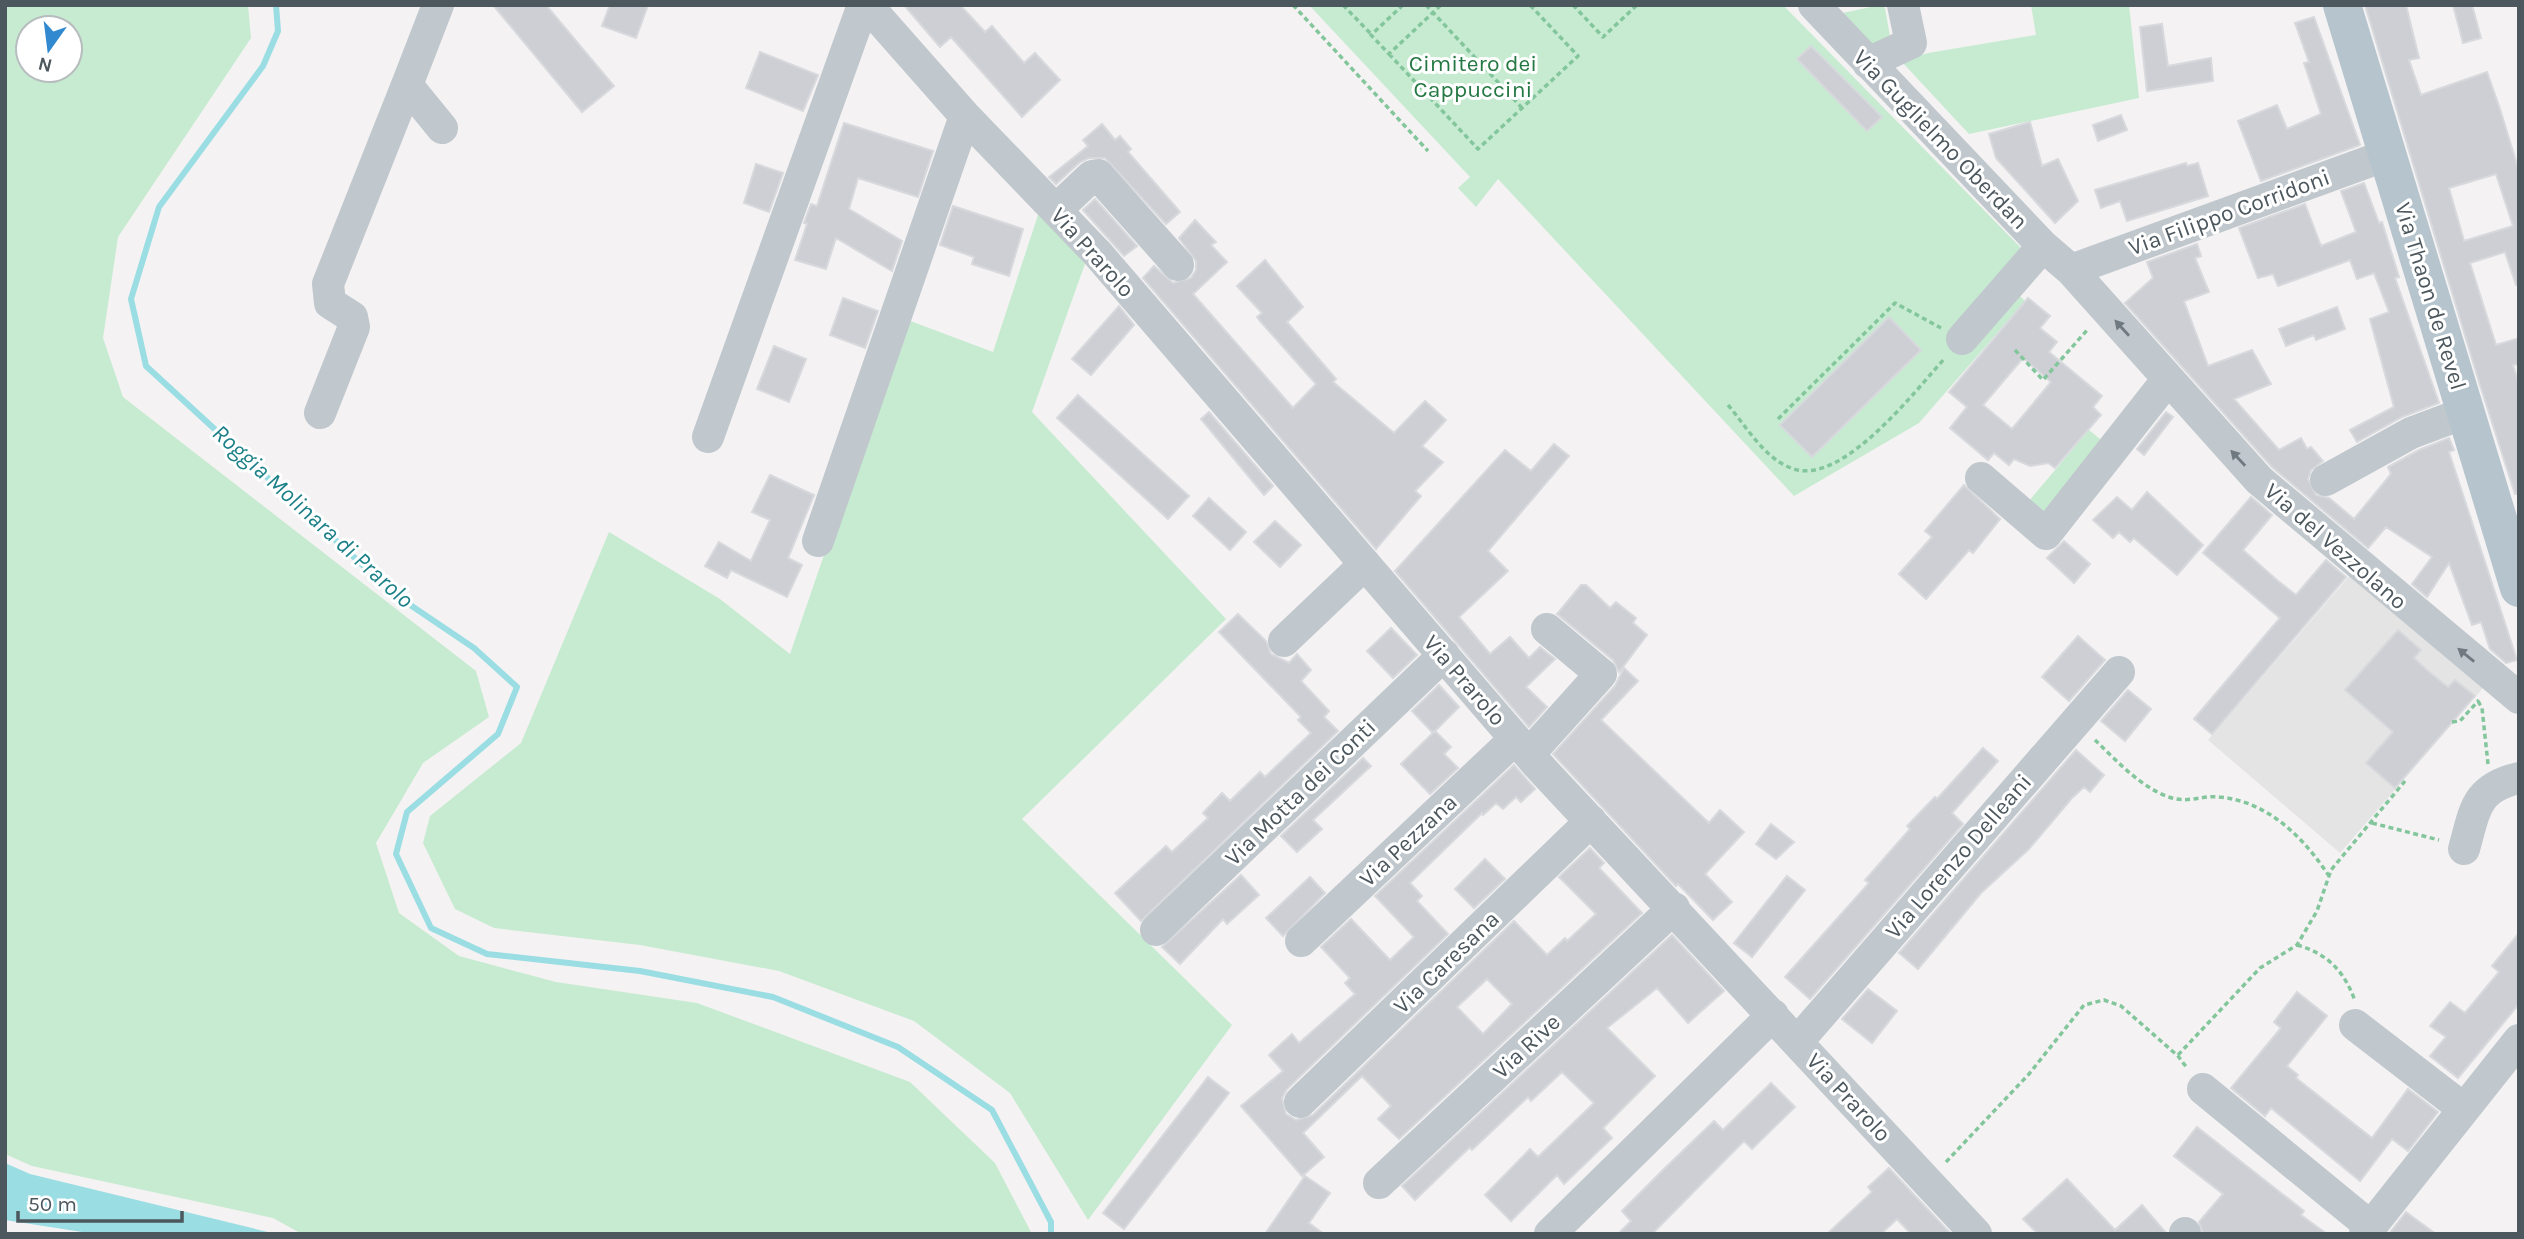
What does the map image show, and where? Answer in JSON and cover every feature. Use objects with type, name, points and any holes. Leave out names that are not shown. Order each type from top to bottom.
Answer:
[{"type":"main road","name":"Via Thaon de Revel","points":[[2342,5],[2519,588]]},
{"type":"street","points":[[320,413],[354,327],[352,317],[330,303],[328,285],[438,5]]},
{"type":"street","name":"Via Prarolo","points":[[708,437],[865,5],[965,116],[1056,210],[1522,747],[1976,1234]]},
{"type":"street","name":"Via Guglielmo Oberdan","points":[[1814,5],[2043,246],[2071,270],[2105,309]]},
{"type":"street","points":[[1868,63],[1912,43],[1903,5]]},
{"type":"street","points":[[407,85],[442,128]]},
{"type":"street","points":[[818,541],[965,116]]},
{"type":"street","name":"Via Filippo Corridoni","points":[[2071,270],[2387,155]]},
{"type":"street","points":[[1056,210],[1092,176],[1098,175],[1178,265]]},
{"type":"street","points":[[1962,339],[2043,246]]},
{"type":"street","name":"Via del Vezzolano","points":[[2105,309],[2259,480],[2498,693]]},
{"type":"street","points":[[1981,478],[2046,534],[2168,379]]},
{"type":"street","points":[[2326,480],[2411,433],[2467,412]]},
{"type":"street","points":[[1284,640],[1365,564]]},
{"type":"street","name":"Via Pezzana","points":[[1301,941],[1600,679],[1601,674],[1547,629]]},
{"type":"street","name":"Via Motta dei Conti","points":[[1156,930],[1444,655]]},
{"type":"street","name":"Via Lorenzo Delleani","points":[[1798,1041],[2119,672]]},
{"type":"street","points":[[2464,849],[2475,807],[2508,781]]},
{"type":"street","name":"Via Caresana","points":[[1300,1102],[1591,821]]},
{"type":"street","name":"Via Rive","points":[[1379,1183],[1674,908]]},
{"type":"street","points":[[1549,1234],[1773,1014]]},
{"type":"street","points":[[2360,1029],[2464,1109]]},
{"type":"street","points":[[2203,1089],[2367,1230],[2519,1040]]},
{"type":"path","points":[[1293,5],[1428,151]]},
{"type":"path","points":[[1343,5],[1478,149],[1578,56],[1530,5]]},
{"type":"path","points":[[1371,35],[1403,5]]},
{"type":"path","points":[[1426,5],[1522,108]]},
{"type":"path","points":[[1389,54],[1441,5]]},
{"type":"path","points":[[1573,5],[1603,37],[1637,5]]},
{"type":"path","points":[[1728,405],[1770,454],[1793,469],[1816,471],[1843,461],[1907,399],[1962,339],[1895,303],[1779,419]]},
{"type":"path","points":[[2015,350],[2043,380],[2105,309]]},
{"type":"path","points":[[2452,722],[2460,721],[2498,693]]},
{"type":"path","points":[[2498,693],[2482,708],[2485,756],[2508,781]]},
{"type":"path","points":[[2076,722],[2133,775],[2160,793],[2193,801],[2216,796],[2236,800],[2273,817],[2297,833],[2329,876]]},
{"type":"path","points":[[2178,1056],[2260,968],[2297,945],[2317,911],[2329,876],[2405,781]]},
{"type":"path","points":[[2371,822],[2422,834],[2464,849]]},
{"type":"path","points":[[2297,945],[2318,950],[2342,972],[2354,997],[2360,1029]]},
{"type":"path","points":[[1927,1181],[2028,1074],[2084,1005],[2104,1000],[2121,1006],[2178,1056],[2203,1089]]},
{"type":"shaded area","points":[[2351,574],[2483,688],[2340,853],[2208,740]]},
{"type":"green space","points":[[5,5],[248,5],[251,38],[118,237],[103,338],[123,397],[476,671],[489,717],[423,763],[376,843],[399,913],[459,956],[556,982],[697,1003],[910,1082],[995,1163],[1032,1234],[302,1234],[273,1218],[32,1166],[5,1154]]},
{"type":"green space","name":"Cimitero dei Cappuccini","points":[[1309,5],[1783,5],[2025,252],[2000,277],[2025,301],[1919,423],[1794,496],[1498,179],[1476,207],[1458,188],[1470,177]]},
{"type":"green space","points":[[1880,5],[1885,8],[1891,42],[1878,55],[1838,14]]},
{"type":"green space","points":[[2031,5],[2129,5],[2139,98],[1969,134],[1901,61],[1928,53],[2036,35]]},
{"type":"green space","points":[[1039,212],[1086,261],[1032,412],[1226,619],[1022,819],[1232,1025],[1088,1220],[1010,1093],[914,1021],[779,971],[640,945],[494,928],[455,909],[423,843],[430,816],[521,743],[609,532],[720,599],[790,654],[905,319],[993,352]]},
{"type":"green space","points":[[2089,430],[2111,448],[2052,523],[2023,508]]},
{"type":"water","points":[[5,1163],[30,1174],[276,1234],[95,1234],[5,1220]]},
{"type":"building","points":[[493,5],[546,5],[614,86],[582,112]]},
{"type":"building","points":[[610,5],[648,5],[636,38],[602,26]]},
{"type":"building","points":[[904,5],[960,5],[985,32],[992,26],[1024,63],[1035,53],[1060,80],[1022,117],[951,37],[940,47]]},
{"type":"building","points":[[2365,5],[2406,5],[2419,58],[2409,60],[2421,95],[2487,72],[2500,109],[2519,171],[2519,284],[2516,285],[2505,252],[2470,263],[2496,345],[2519,338],[2519,364],[2513,365],[2519,384],[2519,494],[2515,494]],"holes":[[[2496,174],[2513,226],[2464,241],[2449,188]]]},
{"type":"building","points":[[2453,5],[2472,5],[2481,38],[2463,43]]},
{"type":"building","points":[[2314,17],[2360,145],[2261,181],[2238,121],[2277,105],[2287,129],[2321,114],[2304,63],[2309,62],[2295,23]]},
{"type":"building","points":[[2162,24],[2168,66],[2211,58],[2213,81],[2147,91],[2140,27]]},
{"type":"building","points":[[1811,46],[1882,117],[1867,131],[1797,59]]},
{"type":"building","points":[[760,52],[818,75],[803,111],[746,88]]},
{"type":"building","points":[[2121,115],[2127,130],[2098,141],[2093,125]]},
{"type":"building","points":[[2030,122],[2042,166],[2058,159],[2078,201],[2055,223],[1996,158],[1989,134]]},
{"type":"building","points":[[844,123],[933,151],[918,197],[858,178],[849,209],[902,241],[892,271],[836,238],[826,269],[795,260],[807,224],[804,223],[811,204],[817,206]]},
{"type":"building","points":[[1102,124],[1115,140],[1120,136],[1131,149],[1128,152],[1180,212],[1166,224],[1105,158],[1089,158],[1080,162],[1056,184],[1049,177],[1088,146],[1083,140]]},
{"type":"building","points":[[2186,163],[2187,166],[2198,163],[2208,196],[2127,221],[2120,201],[2101,208],[2095,190]]},
{"type":"building","points":[[756,164],[783,173],[769,212],[744,203]]},
{"type":"building","points":[[2364,183],[2379,223],[2382,222],[2399,277],[2395,278],[2439,403],[2402,417],[2357,442],[2350,430],[2394,407],[2370,319],[2389,312],[2374,273],[2357,279],[2350,260],[2278,286],[2273,274],[2258,278],[2239,228],[2305,204],[2321,246],[2356,232],[2341,191]]},
{"type":"building","points":[[1095,199],[1137,246],[1124,256],[1083,210]]},
{"type":"building","points":[[953,206],[1023,229],[1009,276],[972,264],[974,257],[940,245]]},
{"type":"building","points":[[1195,220],[1216,242],[1211,245],[1227,262],[1193,294],[1293,408],[1316,384],[1260,321],[1257,317],[1262,313],[1237,286],[1265,260],[1303,307],[1287,322],[1336,379],[1333,382],[1394,433],[1425,401],[1446,420],[1422,446],[1443,462],[1415,491],[1421,496],[1376,549],[1143,278],[1154,266],[1173,283],[1191,278],[1196,270],[1196,261],[1179,238]]},
{"type":"building","points":[[2197,244],[2201,256],[2195,258],[2209,292],[2184,301],[2208,366],[2252,350],[2271,384],[2234,399],[2279,450],[2301,438],[2307,449],[2311,447],[2323,461],[2311,470],[2308,479],[2316,495],[2329,498],[2354,519],[2391,474],[2388,467],[2449,438],[2454,450],[2449,452],[2517,660],[2506,663],[2490,649],[2481,622],[2472,625],[2449,563],[2427,597],[2412,584],[2432,557],[2386,527],[2368,548],[2272,467],[2125,303],[2153,278],[2147,262]]},
{"type":"building","points":[[843,298],[878,311],[865,348],[830,335]]},
{"type":"building","points":[[2028,298],[2050,316],[2040,328],[2057,342],[2049,352],[2102,396],[2093,407],[2101,415],[2055,468],[2048,463],[2030,466],[2014,459],[2009,465],[1994,453],[1988,460],[1950,428],[1967,407],[1949,392]],"holes":[[[2023,358],[2051,382],[2012,429],[1983,405]]]},
{"type":"building","points":[[1119,306],[1134,325],[1091,375],[1072,359]]},
{"type":"building","points":[[2337,307],[2345,329],[2316,340],[2314,335],[2286,346],[2279,329]]},
{"type":"building","points":[[1889,317],[1921,350],[1812,457],[1780,425]]},
{"type":"building","points":[[774,346],[806,359],[789,402],[757,389]]},
{"type":"building","points":[[1078,395],[1189,496],[1168,519],[1057,418]]},
{"type":"building","points":[[1209,412],[1273,486],[1264,495],[1201,419]]},
{"type":"building","points":[[2166,412],[2173,417],[2144,455],[2137,449]]},
{"type":"building","points":[[1554,444],[1569,456],[1488,551],[1508,571],[1459,617],[1490,654],[1510,637],[1529,658],[1540,647],[1555,659],[1526,687],[1547,707],[1529,727],[1395,571],[1505,450],[1531,471]]},
{"type":"building","points":[[770,475],[814,495],[788,558],[802,565],[787,597],[731,570],[727,578],[705,566],[719,542],[751,561],[770,520],[752,512]]},
{"type":"building","points":[[1964,485],[2000,519],[1973,553],[1969,550],[1926,599],[1899,574],[1932,537],[1925,531]]},
{"type":"building","points":[[2147,492],[2203,545],[2177,575],[2134,538],[2130,542],[2119,532],[2113,538],[2093,520],[2117,497],[2132,510]]},
{"type":"building","points":[[2251,497],[2272,515],[2243,550],[2278,581],[2296,595],[2326,560],[2346,577],[2212,734],[2194,719],[2280,618],[2203,553]]},
{"type":"building","points":[[1209,498],[1246,532],[1230,550],[1193,516]]},
{"type":"building","points":[[1275,521],[1301,545],[1280,567],[1254,542]]},
{"type":"building","points":[[2064,541],[2090,564],[2074,583],[2047,558]]},
{"type":"building","points":[[1581,585],[1586,585],[1610,608],[1616,602],[1636,618],[1633,623],[1647,635],[1619,672],[1613,660],[1557,614]]},
{"type":"building","points":[[1238,614],[1266,641],[1271,654],[1289,663],[1297,654],[1311,670],[1301,681],[1329,711],[1324,717],[1338,731],[1141,921],[1115,893],[1166,846],[1172,852],[1208,818],[1203,813],[1222,793],[1230,801],[1260,772],[1265,777],[1311,733],[1298,720],[1301,717],[1219,632]]},
{"type":"building","points":[[1391,628],[1417,655],[1393,678],[1367,651]]},
{"type":"building","points":[[2398,630],[2421,650],[2414,658],[2427,670],[2448,687],[2455,680],[2475,696],[2395,788],[2366,763],[2393,732],[2345,690]]},
{"type":"building","points":[[2078,636],[2105,660],[2069,701],[2042,677]]},
{"type":"building","points":[[1624,668],[1638,681],[1601,720],[1709,823],[1720,810],[1744,832],[1705,874],[1732,902],[1713,920],[1678,884],[1676,886],[1553,754],[1615,686]]},
{"type":"building","points":[[1439,685],[1459,707],[1433,733],[1412,711]]},
{"type":"building","points":[[2128,690],[2151,709],[2125,741],[2101,721]]},
{"type":"building","points":[[1435,731],[1451,747],[1444,754],[1458,768],[1430,794],[1401,764]]},
{"type":"building","points":[[1983,748],[1998,761],[1952,813],[1963,824],[1810,999],[1785,977],[1869,883],[1865,880],[1910,829],[1907,826],[1935,797],[1937,799]]},
{"type":"building","points":[[2076,750],[2104,775],[2090,792],[2084,787],[2072,798],[2029,849],[1981,893],[1918,969],[1899,953]]},
{"type":"building","points":[[1363,758],[1371,766],[1313,820],[1322,829],[1297,852],[1281,836]]},
{"type":"building","points":[[1514,765],[1535,789],[1521,802],[1516,797],[1503,809],[1496,803],[1483,815],[1482,813],[1410,883],[1422,896],[1417,901],[1448,934],[1287,1089],[1282,1098],[1286,1114],[1296,1120],[1313,1115],[1514,921],[1547,955],[1565,938],[1567,941],[1596,914],[1559,877],[1590,848],[1604,863],[1599,868],[1642,913],[1399,1139],[1378,1119],[1391,1106],[1362,1076],[1303,1133],[1324,1157],[1302,1176],[1241,1106],[1283,1071],[1269,1055],[1292,1034],[1299,1043],[1355,994],[1345,983],[1350,978],[1321,947],[1351,919],[1390,960],[1414,937],[1375,896]],"holes":[[[1487,979],[1512,1004],[1483,1034],[1457,1007]]]},
{"type":"building","points":[[1771,824],[1794,842],[1776,859],[1756,844]]},
{"type":"building","points":[[1485,859],[1505,879],[1474,908],[1455,889]]},
{"type":"building","points":[[1241,875],[1259,895],[1227,924],[1223,919],[1180,964],[1162,947]]},
{"type":"building","points":[[1787,876],[1805,890],[1752,957],[1734,943]]},
{"type":"building","points":[[1310,877],[1325,893],[1283,936],[1266,918]]},
{"type":"building","points":[[2519,933],[2519,1004],[2458,1078],[2430,1056],[2446,1037],[2430,1026],[2450,1002],[2465,1013],[2499,972],[2492,966]]},
{"type":"building","points":[[1672,935],[1724,991],[1688,1023],[1657,988],[1607,1028],[1655,1076],[1603,1128],[1612,1138],[1564,1184],[1557,1175],[1511,1221],[1485,1195],[1530,1149],[1538,1157],[1594,1103],[1562,1072],[1531,1101],[1528,1097],[1472,1150],[1470,1147],[1415,1200],[1402,1186]]},
{"type":"building","points":[[1868,989],[1897,1011],[1872,1043],[1842,1019]]},
{"type":"building","points":[[2297,992],[2327,1016],[2287,1066],[2298,1075],[2296,1078],[2372,1138],[2408,1089],[2438,1112],[2408,1151],[2392,1139],[2360,1181],[2271,1108],[2265,1116],[2231,1088],[2281,1028],[2274,1022]]},
{"type":"building","points":[[1208,1077],[1229,1093],[1124,1229],[1103,1213]]},
{"type":"building","points":[[1771,1083],[1795,1107],[1752,1149],[1744,1141],[1652,1234],[1618,1234],[1631,1221],[1622,1211],[1664,1169],[1714,1121],[1723,1130]]},
{"type":"building","points":[[2197,1127],[2304,1211],[2301,1215],[2327,1234],[2203,1234],[2199,1222],[2223,1194],[2174,1156]]},
{"type":"building","points":[[1889,1168],[1951,1234],[1911,1234],[1897,1219],[1881,1234],[1827,1234],[1872,1192],[1868,1187]]},
{"type":"building","points":[[1305,1176],[1330,1193],[1309,1223],[1324,1234],[1265,1234]]},
{"type":"building","points":[[2067,1179],[2115,1230],[2142,1205],[2167,1234],[2038,1234],[2023,1219]]},
{"type":"building","points":[[2406,1212],[2436,1234],[2389,1234]]},
{"type":"waterway","name":"Roggia Molinara di Prarolo","points":[[276,5],[278,31],[263,66],[159,207],[131,299],[146,366],[394,594],[474,648],[517,687],[498,734],[407,812],[396,854],[431,928],[487,954],[640,971],[773,997],[898,1047],[992,1110],[1051,1222],[1051,1234]]}]
